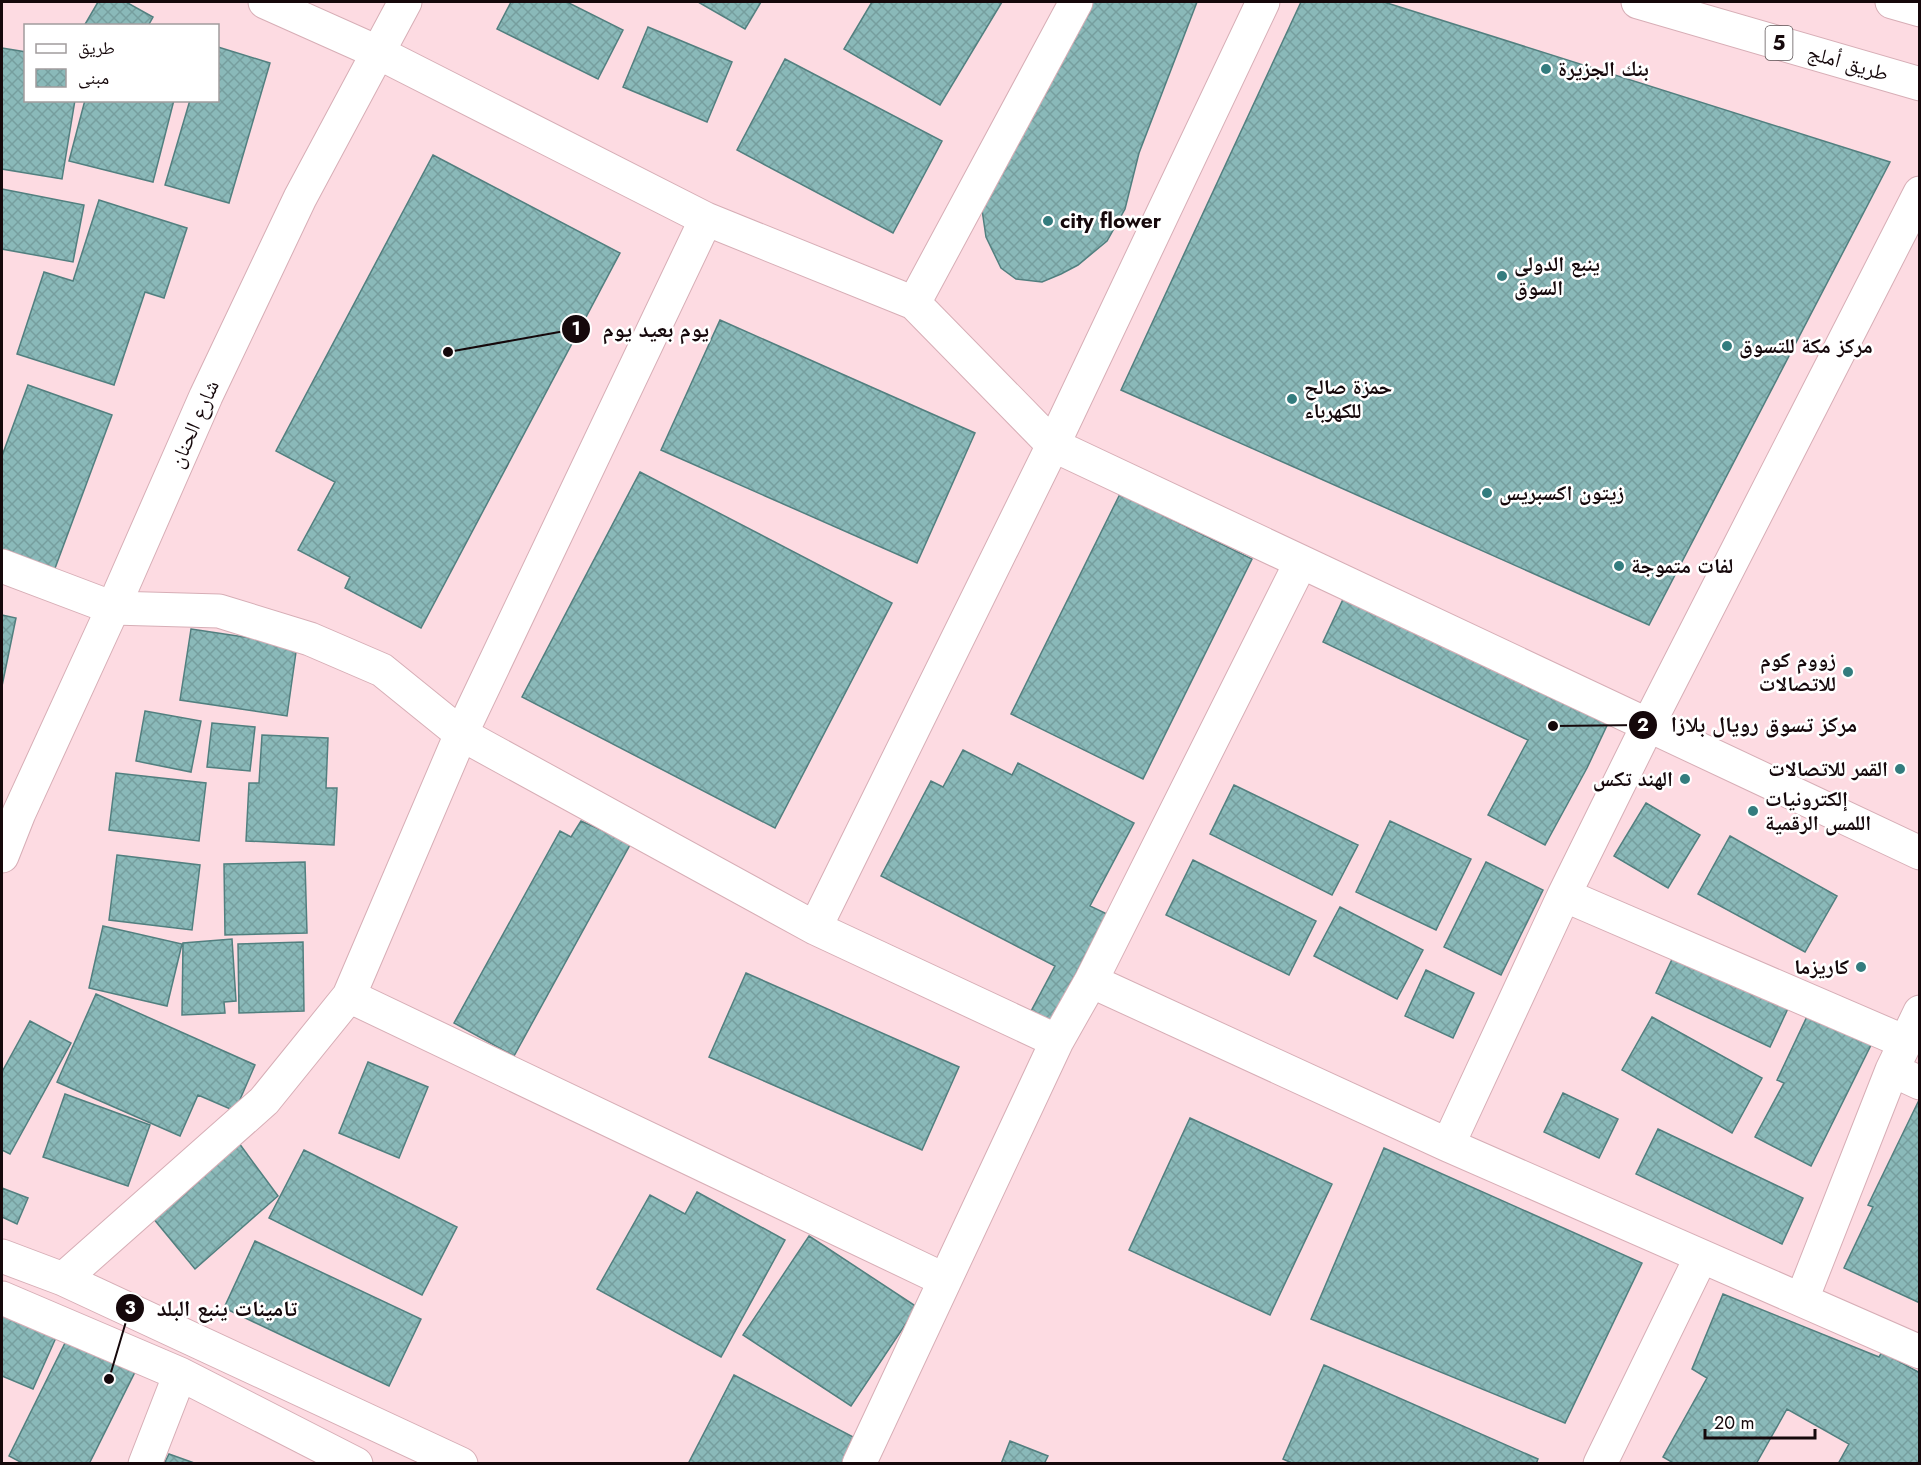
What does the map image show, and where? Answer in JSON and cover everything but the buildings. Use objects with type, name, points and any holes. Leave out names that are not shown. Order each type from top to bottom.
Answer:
[{"type":"main road","points":[[265,2],[377,52],[706,219],[914,303],[1053,445],[1920,853]]},
{"type":"main road","name":"شارع الحنان","points":[[2,856],[10,810],[113,608],[206,396],[300,198],[405,2]]},
{"type":"main road","points":[[914,303],[1076,2]]},
{"type":"main road","points":[[815,928],[1053,445],[1263,2]]},
{"type":"main road","name":"طريق أملج","points":[[1638,2],[1920,84]]},
{"type":"main road","points":[[1892,2],[1920,10]]},
{"type":"main road","points":[[1448,1145],[1564,895],[1648,725],[1920,193]]},
{"type":"main road","points":[[63,1279],[264,1101],[350,996],[461,734],[706,219]]},
{"type":"main road","points":[[859,1464],[1057,1041],[1091,981],[1301,562]]},
{"type":"main road","points":[[2,566],[113,608],[219,611],[310,639],[382,670],[461,734],[815,928],[1057,1041]]},
{"type":"main road","points":[[1564,895],[1906,1065]]},
{"type":"main road","points":[[1091,981],[1448,1145],[1920,1352]]},
{"type":"main road","points":[[350,996],[945,1280]]},
{"type":"main road","points":[[1802,1299],[1906,1065],[1920,1012]]},
{"type":"main road","points":[[2,1256],[63,1279],[461,1464]]},
{"type":"main road","points":[[1600,1464],[1701,1257]]},
{"type":"main road","points":[[2,1298],[180,1374],[353,1463]]},
{"type":"main road","points":[[145,1464],[180,1374]]},
{"type":"place","name":"بنك الجزيرة","points":[[1546,69]]},
{"type":"place","name":"city flower","points":[[1048,221]]},
{"type":"place","name":"ينبع الدولى السوق","points":[[1502,276]]},
{"type":"place","name":"مركز مكة للتسوق","points":[[1727,346]]},
{"type":"place","name":"يوم بعيد يوم","points":[[448,352]]},
{"type":"place","name":"حمزة صالح للكهرباء","points":[[1292,399]]},
{"type":"place","name":"زيتون اكسبريس","points":[[1487,493]]},
{"type":"place","name":"لفات متموجة","points":[[1619,566]]},
{"type":"place","name":"زووم كوم للاتصالات","points":[[1848,672]]},
{"type":"place","name":"مركز تسوق رويال بلازا","points":[[1553,726]]},
{"type":"place","name":"القمر للاتصالات","points":[[1900,769]]},
{"type":"place","name":"الهند تكس","points":[[1685,779]]},
{"type":"place","name":"إلكترونيات اللمس الرقمية","points":[[1753,811]]},
{"type":"place","name":"كاريزما","points":[[1861,967]]},
{"type":"place","name":"تامينات ينبع البلد","points":[[109,1379]]}]
